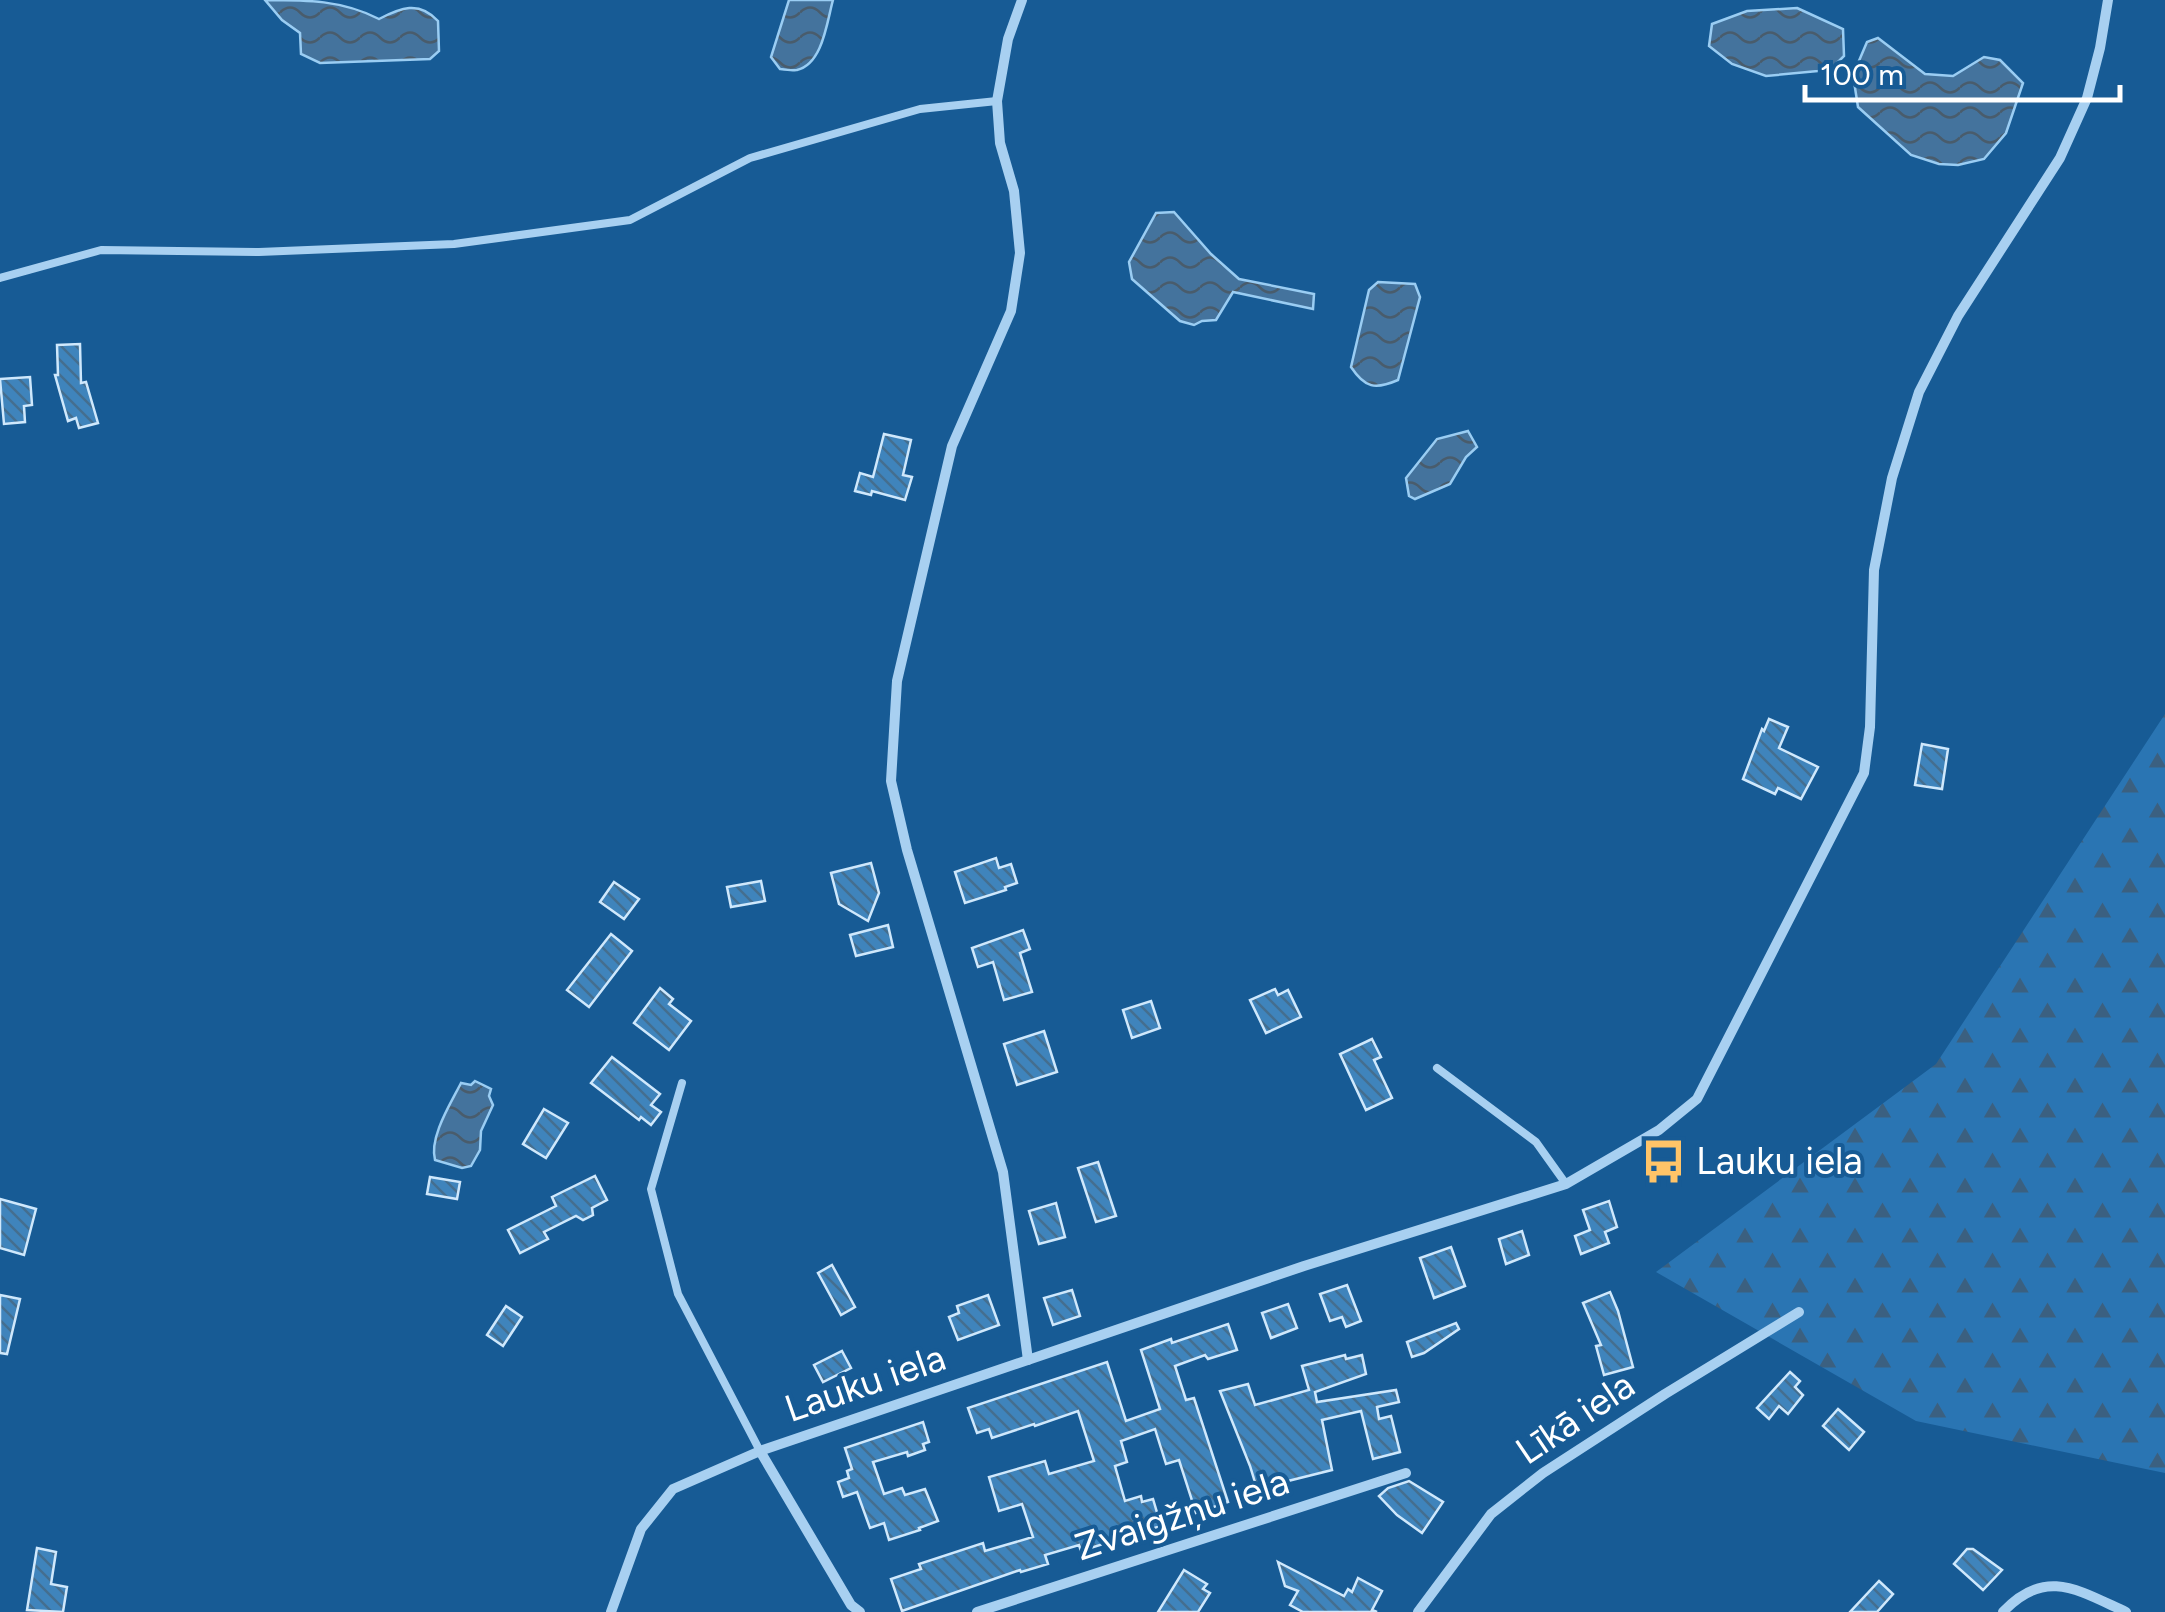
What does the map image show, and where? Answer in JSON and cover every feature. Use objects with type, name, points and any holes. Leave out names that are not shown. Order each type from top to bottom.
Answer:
[{"type":"street","points":[[1022,0],[1008,39],[997,101],[1000,142],[1014,191],[1020,253],[1011,311],[952,446],[896,681],[891,781],[907,850],[1003,1172],[1028,1360]]},
{"type":"street","name":"Lauku iela","points":[[611,1612],[641,1528],[673,1489],[760,1451],[1304,1266],[1566,1184],[1659,1130],[1697,1098],[1864,773],[1870,726],[1874,570],[1892,478],[1919,392],[1958,316],[2060,158],[2087,98],[2108,0]]},
{"type":"street","name":"Līkā iela","points":[[1418,1612],[1491,1514],[1543,1473],[1799,1312]]},
{"type":"street","points":[[760,1451],[851,1605],[860,1612]]},
{"type":"street","name":"Zvaigžņu iela","points":[[976,1612],[1406,1473]]},
{"type":"street","points":[[2003,1612],[2016,1598],[2045,1585],[2078,1590],[2126,1612]]},
{"type":"lane","points":[[0,278],[101,250],[260,252],[454,244],[630,220],[750,158],[920,109],[997,101]]},
{"type":"lane","points":[[1437,1068],[1536,1142],[1566,1184]]},
{"type":"lane","points":[[682,1083],[652,1189],[678,1294],[760,1451]]},
{"type":"green space","points":[[2165,714],[2165,1473],[1916,1421],[1656,1272],[1936,1064]]},
{"type":"water","points":[[265,0],[338,5],[379,19],[402,9],[424,10],[438,21],[439,51],[430,59],[320,63],[301,54],[300,33]]},
{"type":"water","points":[[789,0],[833,0],[818,51],[806,66],[796,70],[780,69],[771,57]]},
{"type":"water","points":[[1797,8],[1843,29],[1844,56],[1832,68],[1766,76],[1732,64],[1709,46],[1712,24],[1747,11]]},
{"type":"water","points":[[1878,38],[1925,74],[1953,76],[1984,57],[2000,60],[2023,83],[2006,133],[1984,159],[1958,165],[1939,164],[1911,155],[1858,107],[1853,75],[1867,42]]},
{"type":"water","points":[[1174,212],[1239,279],[1314,294],[1313,309],[1233,292],[1216,320],[1194,325],[1180,321],[1132,279],[1129,262],[1156,213]]},
{"type":"water","points":[[1378,282],[1415,284],[1420,297],[1398,380],[1377,386],[1366,383],[1351,367],[1369,290]]},
{"type":"water","points":[[1468,431],[1477,447],[1450,484],[1415,499],[1409,496],[1406,478],[1437,439]]},
{"type":"water","points":[[475,1081],[491,1089],[493,1105],[481,1131],[480,1150],[471,1166],[462,1168],[435,1160],[435,1141],[447,1110],[461,1083],[471,1085]]},
{"type":"building","points":[[80,344],[81,383],[86,382],[98,423],[79,428],[76,418],[68,421],[55,375],[57,345]]},
{"type":"building","points":[[30,377],[32,405],[24,406],[25,422],[4,424],[0,379]]},
{"type":"building","points":[[884,434],[911,440],[903,475],[912,477],[905,500],[872,491],[871,495],[855,491],[860,473],[873,477]]},
{"type":"building","points":[[1769,719],[1788,727],[1779,748],[1818,767],[1801,799],[1778,788],[1775,794],[1743,779]]},
{"type":"building","points":[[1922,744],[1948,749],[1942,789],[1915,785]]},
{"type":"building","points":[[996,858],[999,868],[1011,864],[1017,883],[965,903],[955,872]]},
{"type":"building","points":[[871,863],[879,893],[868,921],[839,904],[831,873]]},
{"type":"building","points":[[761,881],[765,901],[731,907],[727,887]]},
{"type":"building","points":[[614,882],[639,899],[624,919],[600,902]]},
{"type":"building","points":[[888,925],[893,947],[856,956],[850,935]]},
{"type":"building","points":[[1023,930],[1030,949],[1020,953],[1032,992],[1004,1000],[993,962],[978,967],[972,948]]},
{"type":"building","points":[[611,934],[632,951],[589,1007],[567,990]]},
{"type":"building","points":[[660,988],[673,999],[669,1004],[691,1021],[669,1050],[634,1023]]},
{"type":"building","points":[[1275,989],[1278,995],[1288,990],[1301,1017],[1266,1033],[1250,1000]]},
{"type":"building","points":[[1151,1001],[1160,1028],[1132,1038],[1123,1010]]},
{"type":"building","points":[[1044,1031],[1057,1072],[1017,1085],[1004,1044]]},
{"type":"building","points":[[1372,1039],[1381,1057],[1374,1060],[1392,1098],[1366,1110],[1340,1054]]},
{"type":"building","points":[[612,1057],[660,1094],[651,1105],[661,1112],[651,1125],[591,1083]]},
{"type":"building","points":[[544,1109],[568,1123],[546,1158],[523,1144]]},
{"type":"building","points":[[1098,1162],[1116,1216],[1096,1222],[1078,1168]]},
{"type":"building","points":[[595,1176],[607,1200],[592,1208],[593,1215],[583,1220],[576,1216],[544,1232],[548,1239],[520,1253],[508,1230],[556,1206],[552,1197]]},
{"type":"building","points":[[430,1177],[460,1182],[457,1199],[427,1194]]},
{"type":"building","points":[[0,1199],[36,1209],[24,1255],[0,1248]]},
{"type":"building","points":[[1609,1201],[1617,1227],[1605,1232],[1609,1243],[1581,1254],[1575,1236],[1590,1230],[1583,1210]]},
{"type":"building","points":[[1056,1203],[1065,1237],[1039,1244],[1029,1211]]},
{"type":"building","points":[[1522,1231],[1529,1255],[1506,1264],[1499,1239]]},
{"type":"building","points":[[1451,1247],[1465,1286],[1434,1298],[1420,1258]]},
{"type":"building","points":[[832,1265],[855,1307],[841,1315],[818,1273]]},
{"type":"building","points":[[1347,1285],[1361,1321],[1346,1327],[1342,1317],[1330,1321],[1320,1294]]},
{"type":"building","points":[[1072,1290],[1080,1316],[1053,1325],[1044,1298]]},
{"type":"building","points":[[1610,1292],[1633,1367],[1604,1375],[1596,1346],[1601,1345],[1583,1303]]},
{"type":"building","points":[[0,1295],[20,1299],[7,1354],[0,1353]]},
{"type":"building","points":[[988,1295],[999,1325],[958,1340],[949,1317],[959,1313],[957,1306]]},
{"type":"building","points":[[1288,1304],[1297,1328],[1271,1338],[1262,1313]]},
{"type":"building","points":[[506,1306],[522,1317],[503,1346],[487,1335]]},
{"type":"building","points":[[1456,1323],[1459,1329],[1412,1357],[1407,1342]]},
{"type":"building","points":[[1228,1324],[1237,1350],[1208,1359],[1205,1355],[1175,1366],[1186,1400],[1194,1398],[1228,1502],[1196,1513],[1179,1460],[1166,1464],[1155,1429],[1121,1441],[1127,1462],[1115,1466],[1125,1501],[1141,1496],[1142,1502],[1153,1499],[1161,1526],[1081,1551],[1079,1545],[1045,1555],[1048,1564],[902,1611],[891,1579],[921,1569],[919,1564],[983,1543],[985,1551],[1033,1537],[1022,1504],[999,1511],[989,1477],[1045,1461],[1049,1474],[1094,1461],[1078,1411],[992,1438],[989,1429],[977,1433],[968,1408],[1107,1362],[1126,1421],[1160,1409],[1141,1350]]},
{"type":"building","points":[[842,1351],[851,1368],[823,1382],[814,1365]]},
{"type":"building","points":[[1345,1355],[1346,1359],[1362,1355],[1366,1374],[1315,1392],[1317,1402],[1396,1390],[1399,1402],[1377,1407],[1379,1419],[1391,1416],[1400,1452],[1373,1459],[1361,1411],[1322,1420],[1332,1470],[1258,1492],[1220,1391],[1248,1384],[1255,1405],[1309,1390],[1302,1366]]},
{"type":"building","points":[[1790,1372],[1800,1381],[1795,1387],[1803,1395],[1788,1414],[1779,1406],[1769,1419],[1757,1408]]},
{"type":"building","points":[[1838,1409],[1864,1432],[1849,1450],[1823,1426]]},
{"type":"building","points":[[923,1422],[929,1442],[923,1444],[925,1450],[873,1462],[884,1494],[902,1488],[905,1495],[925,1489],[938,1521],[889,1540],[884,1523],[870,1528],[857,1492],[843,1497],[838,1482],[849,1478],[847,1471],[852,1469],[845,1448]]},
{"type":"building","points":[[1409,1481],[1443,1502],[1422,1533],[1379,1496],[1388,1488]]},
{"type":"building","points":[[37,1548],[56,1552],[51,1584],[67,1587],[63,1612],[27,1610]]},
{"type":"building","points":[[1967,1549],[1973,1549],[2002,1570],[1983,1590],[1954,1564]]},
{"type":"building","points":[[1278,1562],[1344,1596],[1348,1589],[1352,1592],[1358,1578],[1382,1591],[1372,1610],[1377,1612],[1303,1612],[1290,1605],[1298,1591],[1285,1586]]},
{"type":"building","points":[[1184,1570],[1207,1584],[1203,1589],[1210,1593],[1198,1612],[1158,1612]]},
{"type":"building","points":[[1879,1581],[1893,1594],[1877,1612],[1850,1612]]},
{"type":"place","name":"Lauku iela","points":[[1663,1161]]}]
